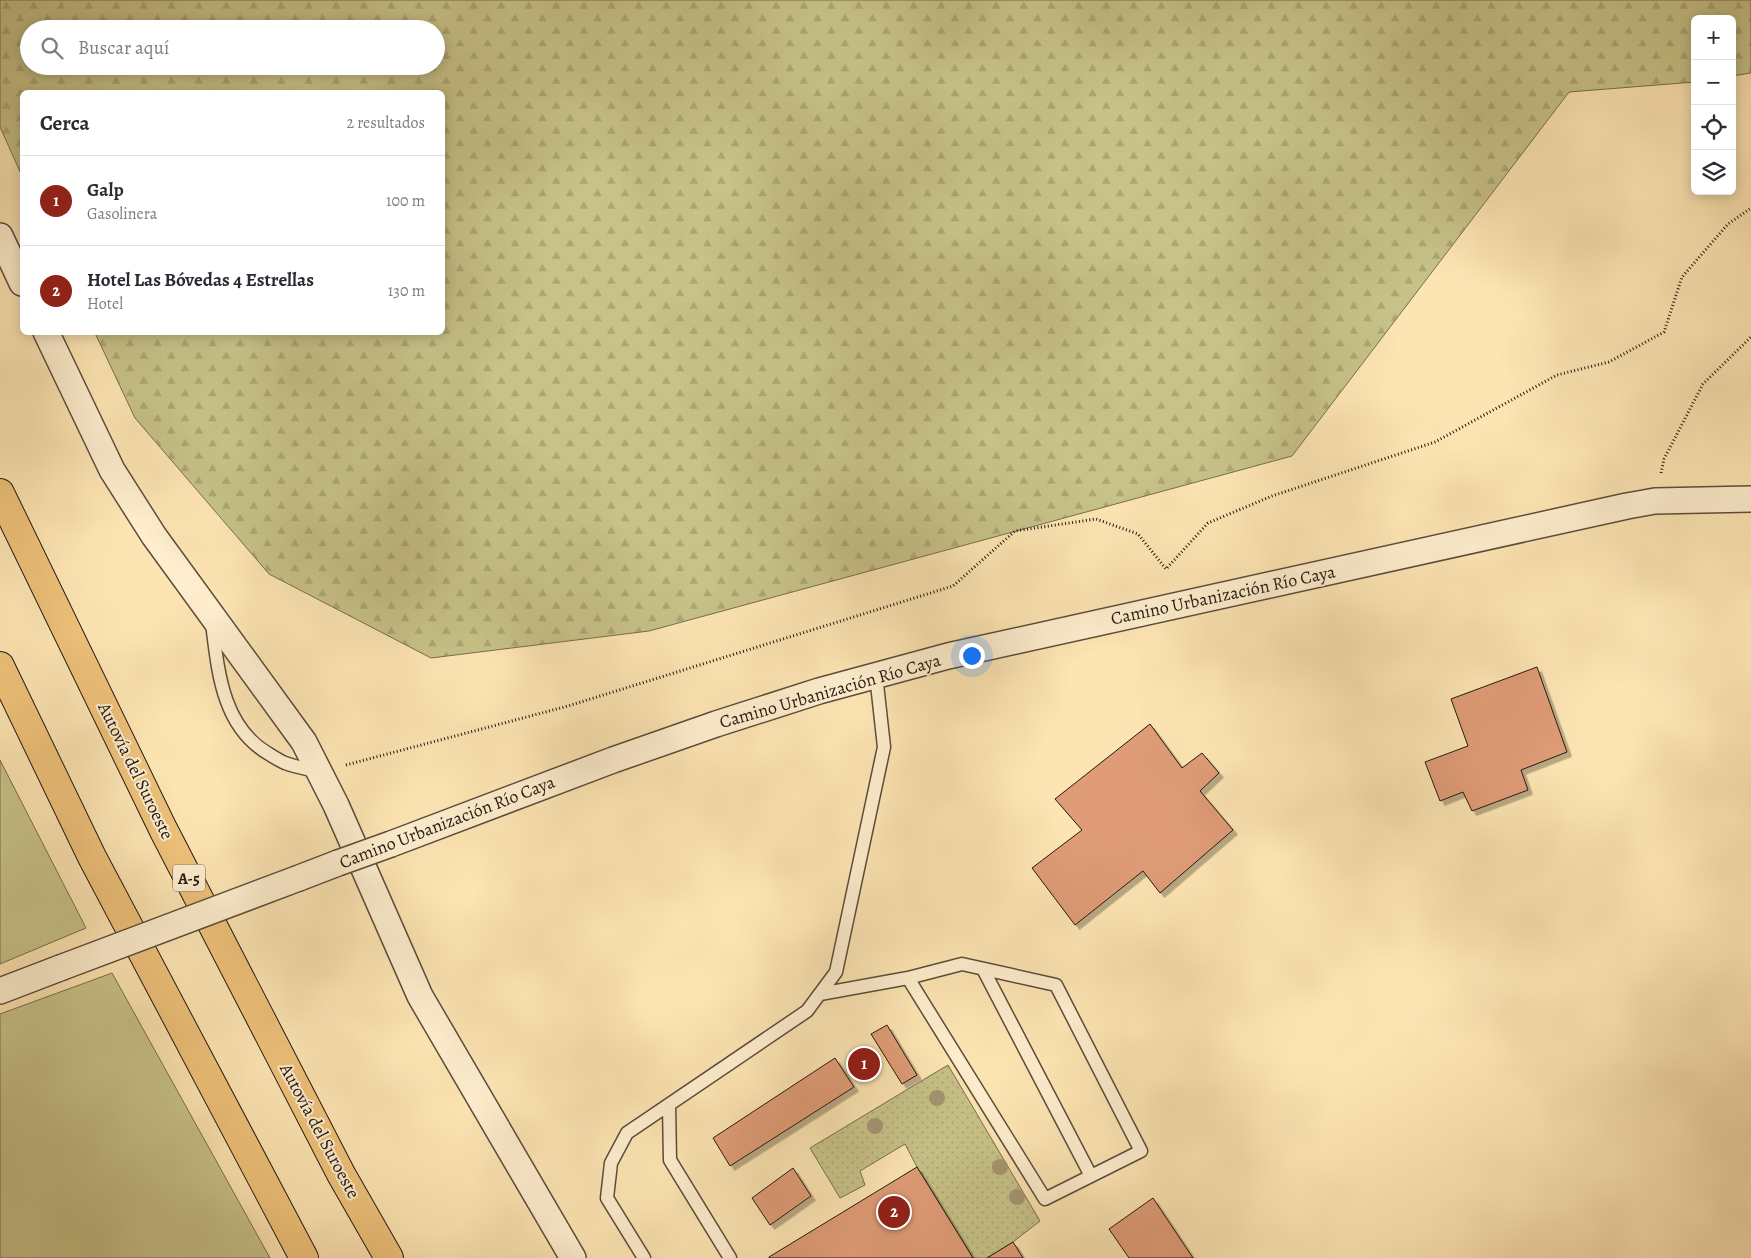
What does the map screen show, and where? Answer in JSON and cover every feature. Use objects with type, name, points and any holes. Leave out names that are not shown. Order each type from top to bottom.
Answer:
[{"type":"highway","name":"Autovía del Suroeste","points":[[0,493],[168,837],[341,1174],[389,1258]]},
{"type":"highway","points":[[0,666],[92,857],[304,1258]]},
{"type":"street","points":[[0,236],[20,279]]},
{"type":"street","points":[[47,335],[112,470],[154,536],[304,742],[336,805],[420,996],[573,1258]]},
{"type":"street","name":"Camino Urbanización Río Caya","points":[[0,991],[612,760],[819,690],[948,656],[1655,501],[1751,500]]},
{"type":"lane","points":[[212,616],[218,670],[223,694],[239,727],[257,748],[284,763],[319,772]]},
{"type":"lane","points":[[644,1258],[607,1198],[612,1163],[627,1134],[807,1011],[836,972],[884,747],[876,675]]},
{"type":"lane","points":[[820,994],[908,978],[962,964],[1056,985],[1141,1151],[1045,1199],[908,978]]},
{"type":"lane","points":[[983,969],[1091,1176]]},
{"type":"lane","points":[[669,1105],[670,1160],[730,1258]]},
{"type":"path","points":[[319,772],[568,706],[953,586],[1015,531],[1096,519],[1138,534],[1166,569],[1208,523],[1272,496],[1435,442],[1557,375],[1609,362],[1664,332],[1682,277],[1728,224],[1751,208]]},
{"type":"path","points":[[1655,501],[1664,459],[1704,384],[1751,337]]},
{"type":"green space","points":[[0,0],[1751,0],[1751,73],[1736,75],[1736,15],[1691,15],[1691,82],[1569,92],[1292,456],[649,631],[431,658],[269,574],[135,418],[96,335],[445,335],[445,90],[20,90],[20,172],[0,127]]},
{"type":"green space","points":[[0,760],[86,928],[0,964]]},
{"type":"green space","points":[[112,973],[270,1258],[0,1258],[0,1014]]},
{"type":"green space","points":[[948,1065],[1040,1221],[1013,1242],[987,1258],[973,1258],[905,1144],[860,1171],[865,1185],[840,1198],[810,1148]]},
{"type":"building","points":[[1537,667],[1567,752],[1521,770],[1528,790],[1472,811],[1463,792],[1440,801],[1425,762],[1468,746],[1451,699]]},
{"type":"building","points":[[1150,724],[1182,768],[1202,753],[1219,773],[1200,791],[1233,830],[1160,893],[1143,871],[1075,925],[1032,868],[1082,830],[1055,799]]},
{"type":"building","points":[[887,1025],[917,1075],[902,1084],[871,1034]]},
{"type":"building","points":[[835,1058],[854,1087],[730,1166],[713,1138]]},
{"type":"building","points":[[917,1167],[973,1258],[769,1258],[769,1257]]},
{"type":"building","points":[[793,1168],[811,1196],[770,1225],[752,1198]]},
{"type":"building","points":[[1153,1198],[1193,1258],[1129,1258],[1109,1229]]},
{"type":"building","points":[[1013,1242],[1023,1258],[987,1258]]},
{"type":"place","name":"Galp","points":[[864,1064]]},
{"type":"place","name":"Hotel Las Bóvedas 4 Estrellas","points":[[894,1212]]}]
